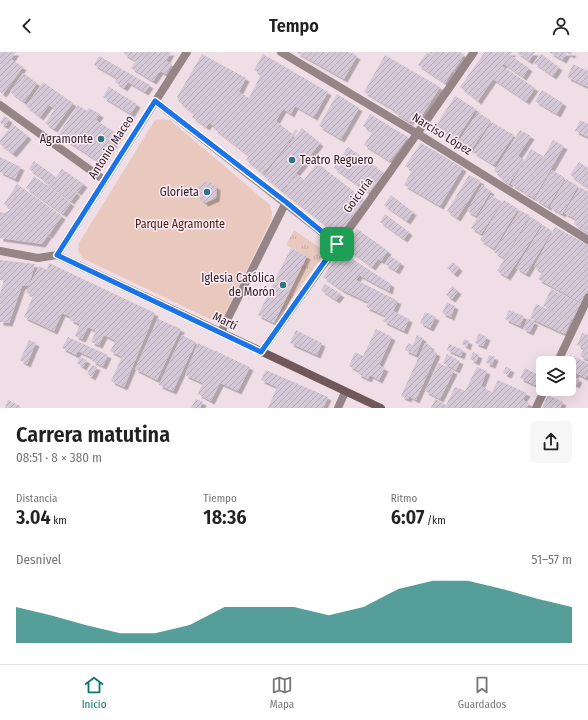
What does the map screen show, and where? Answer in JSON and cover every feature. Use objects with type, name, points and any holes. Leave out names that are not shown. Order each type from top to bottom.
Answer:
[{"type":"main road","name":"Martí","points":[[57,255],[381,408]]},
{"type":"street","name":"Antonio Maceo","points":[[57,255],[187,52]]},
{"type":"street","name":"Narciso López","points":[[281,52],[418,134],[588,240]]},
{"type":"street","name":"Goicuría","points":[[261,352],[337,244],[418,134],[474,52]]},
{"type":"street","points":[[155,101],[286,202],[337,244]]},
{"type":"street","points":[[0,105],[104,180]]},
{"type":"street","points":[[221,332],[286,202]]},
{"type":"street","points":[[0,251],[38,258],[57,255]]},
{"type":"street","points":[[560,356],[588,298]]},
{"type":"street","points":[[338,408],[345,392]]},
{"type":"street","points":[[536,408],[542,396]]},
{"type":"green space","name":"Parque Agramonte","points":[[155,120],[170,120],[270,205],[272,213],[271,220],[221,323],[218,323],[82,258],[78,250],[79,243]]},
{"type":"green space","points":[[294,230],[326,252],[274,323],[307,256],[286,245]]},
{"type":"building","points":[[0,52],[16,52],[11,59],[23,67],[3,94],[0,92]]},
{"type":"building","points":[[125,52],[171,52],[166,61],[172,64],[166,74],[160,71],[153,81],[131,68],[136,61],[124,54]]},
{"type":"building","points":[[296,52],[350,52],[357,56],[344,79]]},
{"type":"building","points":[[427,52],[453,70],[445,83],[418,65]]},
{"type":"building","points":[[428,52],[460,52],[464,55],[454,70]]},
{"type":"building","points":[[485,52],[513,52],[510,55],[529,68],[523,77],[504,64],[502,66],[535,88],[526,101],[493,79],[478,101],[460,87]]},
{"type":"building","points":[[516,52],[535,52],[529,61]]},
{"type":"building","points":[[549,52],[573,52],[571,55],[567,53],[563,60]]},
{"type":"building","points":[[202,54],[246,78],[239,92],[249,98],[261,74],[254,70],[263,54],[328,92],[314,117],[295,106],[291,114],[283,109],[276,121],[292,134],[296,129],[298,131],[263,174],[246,160],[249,156],[214,129],[216,127],[209,123],[206,127],[192,117],[194,114],[179,102],[177,97]]},
{"type":"building","points":[[541,54],[559,67],[553,76],[534,63]]},
{"type":"building","points":[[385,55],[440,87],[417,123],[411,119],[410,122],[395,113],[396,111],[364,92]]},
{"type":"building","points":[[99,56],[150,85],[145,92],[128,82],[124,88],[115,82],[117,78],[94,65]]},
{"type":"building","points":[[573,64],[588,71],[588,87],[567,77]]},
{"type":"building","points":[[23,73],[37,83],[24,102],[10,92]]},
{"type":"building","points":[[43,82],[73,103],[54,129],[45,123],[55,109],[49,105],[40,117],[26,106]]},
{"type":"building","points":[[109,87],[137,104],[131,114],[103,97]]},
{"type":"building","points":[[542,90],[563,103],[557,114],[535,101]]},
{"type":"building","points":[[337,94],[359,108],[341,139],[319,126]]},
{"type":"building","points":[[455,96],[476,109],[454,143],[434,129]]},
{"type":"building","points":[[78,105],[87,111],[89,108],[100,114],[96,120],[119,135],[101,163],[58,135]]},
{"type":"building","points":[[478,112],[491,121],[471,150],[458,142]]},
{"type":"building","points":[[370,114],[408,137],[390,161],[364,145],[372,132],[363,126]]},
{"type":"building","points":[[4,116],[9,119],[6,126],[0,123]]},
{"type":"building","points":[[580,120],[588,124],[588,137],[575,131]]},
{"type":"building","points":[[492,122],[514,135],[494,165],[473,152]]},
{"type":"building","points":[[13,124],[28,136],[13,154],[0,144],[0,140]]},
{"type":"building","name":"Teatro Reguero","points":[[302,128],[320,143],[282,191],[264,176]]},
{"type":"building","points":[[520,130],[531,136],[518,156],[524,160],[509,184],[499,177],[501,175],[494,171]]},
{"type":"building","points":[[553,140],[564,146],[534,198],[523,192]]},
{"type":"building","points":[[421,143],[463,168],[440,206],[404,185],[412,170],[405,166]]},
{"type":"building","points":[[348,147],[384,173],[369,193],[334,168]]},
{"type":"building","points":[[531,149],[543,156],[523,191],[511,184]]},
{"type":"building","points":[[0,157],[21,167],[15,179],[0,172]]},
{"type":"building","points":[[34,161],[56,177],[62,169],[84,184],[78,192],[60,179],[77,193],[71,201],[44,182],[45,180],[29,169]]},
{"type":"building","points":[[579,162],[588,168],[588,188],[570,175]]},
{"type":"building","points":[[317,163],[365,200],[344,227],[331,229],[283,192],[297,174],[304,180]]},
{"type":"building","points":[[552,170],[565,178],[548,207],[535,199]]},
{"type":"building","points":[[469,175],[481,181],[457,218],[447,211]]},
{"type":"building","points":[[34,176],[71,203],[63,214],[26,188]]},
{"type":"building","points":[[566,179],[578,186],[562,214],[550,207]]},
{"type":"building","name":"Glorieta","points":[[208,181],[217,187],[216,198],[205,203],[197,196],[198,185]]},
{"type":"building","points":[[17,184],[62,216],[49,235],[14,210],[48,235],[42,244],[0,238],[0,212],[5,213],[11,209],[4,204]]},
{"type":"building","points":[[482,185],[491,191],[476,216],[467,211]]},
{"type":"building","points":[[580,187],[588,192],[588,233],[574,224],[576,219],[564,213]]},
{"type":"building","points":[[391,195],[413,212],[407,221],[384,205]]},
{"type":"building","points":[[491,195],[502,202],[481,234],[471,228]]},
{"type":"building","points":[[504,200],[518,209],[494,249],[480,240]]},
{"type":"building","points":[[520,210],[530,216],[504,258],[494,252]]},
{"type":"building","points":[[385,214],[409,232],[404,239],[380,222]]},
{"type":"building","points":[[531,217],[542,224],[507,277],[497,271]]},
{"type":"building","points":[[543,225],[552,231],[526,274],[516,268]]},
{"type":"building","points":[[555,227],[588,245],[588,290],[582,303],[538,279],[542,272],[534,267]]},
{"type":"building","points":[[357,229],[388,251],[381,261],[378,259],[372,267],[345,247]]},
{"type":"building","name":"Iglesia Católica de Morón","points":[[291,248],[307,256],[274,323],[258,315]]},
{"type":"building","points":[[340,251],[391,284],[389,291],[359,275],[356,280],[398,301],[393,311],[409,319],[404,331],[383,321],[386,316],[366,307],[368,302],[342,290],[323,277]]},
{"type":"building","points":[[390,256],[401,263],[396,271],[385,264]]},
{"type":"building","points":[[0,260],[35,264],[29,285],[22,286],[9,323],[0,322],[0,294],[4,280],[0,280]]},
{"type":"building","points":[[453,262],[459,268],[454,274],[447,268]]},
{"type":"building","points":[[49,263],[155,313],[124,387],[111,381],[122,357],[110,351],[116,341],[104,335],[99,345],[91,342],[96,331],[88,327],[82,339],[75,336],[80,324],[70,320],[71,317],[62,313],[54,331],[24,317],[33,296],[26,292],[39,266],[47,270]]},
{"type":"building","points":[[325,284],[341,294],[336,300],[321,290]]},
{"type":"building","points":[[452,286],[458,291],[452,299],[446,295]]},
{"type":"building","points":[[551,289],[581,304],[572,320],[543,306]]},
{"type":"building","points":[[447,302],[455,306],[451,317],[442,313]]},
{"type":"building","points":[[536,304],[571,320],[565,334],[530,318]]},
{"type":"building","points":[[509,310],[524,316],[520,326],[505,319]]},
{"type":"building","points":[[425,312],[436,317],[430,328],[420,323]]},
{"type":"building","points":[[528,318],[535,322],[530,332],[523,329]]},
{"type":"building","points":[[158,319],[181,329],[157,380],[135,369]]},
{"type":"building","points":[[376,329],[392,337],[379,365],[385,368],[379,380],[370,375],[368,379],[358,374],[359,371],[349,366],[355,352],[363,356]]},
{"type":"building","points":[[296,330],[322,343],[317,355],[290,343]]},
{"type":"building","points":[[479,333],[487,337],[483,346],[475,343]]},
{"type":"building","points":[[582,333],[588,335],[588,360],[580,356],[584,348],[577,345]]},
{"type":"building","points":[[182,335],[196,342],[173,391],[159,385]]},
{"type":"building","points":[[417,335],[423,338],[416,355],[405,350],[408,343],[413,345]]},
{"type":"building","points":[[68,337],[108,355],[103,366],[92,361],[93,358],[78,351],[76,355],[62,348]]},
{"type":"building","points":[[464,339],[469,341],[467,347],[462,344]]},
{"type":"building","points":[[29,340],[36,343],[27,364],[20,360]]},
{"type":"building","points":[[198,343],[250,367],[238,391],[220,383],[211,401],[198,394],[203,383],[185,375]]},
{"type":"building","points":[[425,343],[431,346],[430,349],[437,353],[416,400],[409,396],[408,399],[401,396]]},
{"type":"building","points":[[449,344],[463,350],[461,356],[447,350]]},
{"type":"building","points":[[473,352],[479,355],[476,362],[470,359]]},
{"type":"building","points":[[447,354],[460,361],[456,370],[443,363]]},
{"type":"building","points":[[489,355],[495,357],[492,365],[486,363]]},
{"type":"building","points":[[80,357],[87,360],[83,367],[77,363]]},
{"type":"building","points":[[576,358],[588,363],[588,373],[586,378],[576,373]]},
{"type":"building","points":[[439,363],[454,371],[440,399],[425,391]]},
{"type":"building","points":[[92,365],[97,367],[92,377],[87,374]]},
{"type":"building","points":[[477,367],[487,371],[481,386],[492,392],[498,380],[527,393],[523,400],[529,403],[527,408],[431,408],[435,399],[446,405],[455,387],[465,391]]},
{"type":"building","points":[[506,367],[511,369],[508,375],[503,373]]},
{"type":"building","points":[[525,368],[536,374],[536,383],[535,385],[520,378]]},
{"type":"building","points":[[266,370],[328,397],[323,408],[268,408],[277,387],[261,380]]},
{"type":"building","points":[[576,378],[579,379],[576,385]]},
{"type":"building","points":[[548,396],[563,402],[560,408],[542,408]]},
{"type":"building","points":[[196,399],[203,402],[200,408],[191,408]]},
{"type":"building","points":[[8,400],[20,406],[19,408],[5,408]]},
{"type":"place","name":"Agramonte","points":[[101,139]]},
{"type":"place","name":"Teatro Reguero","points":[[292,160]]},
{"type":"place","name":"Glorieta","points":[[207,192]]},
{"type":"place","name":"Iglesia Católica de Morón","points":[[283,285]]},
{"type":"route","points":[[155,101],[286,202],[337,244],[261,352],[57,255],[155,101]]}]
